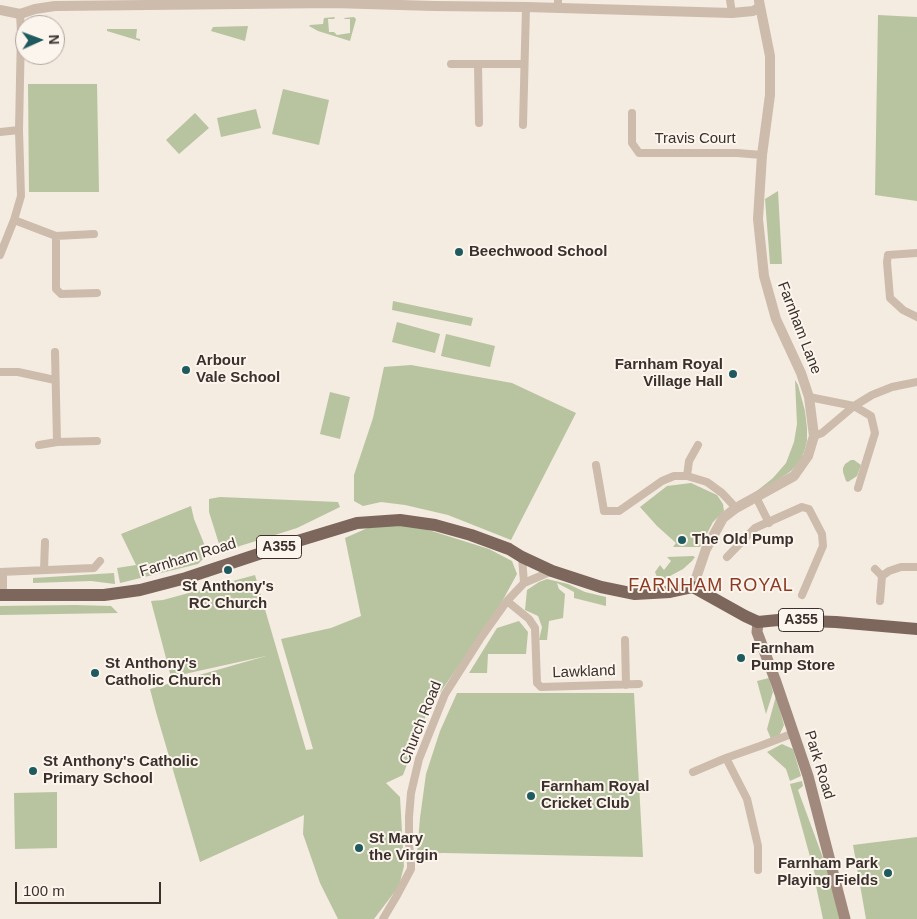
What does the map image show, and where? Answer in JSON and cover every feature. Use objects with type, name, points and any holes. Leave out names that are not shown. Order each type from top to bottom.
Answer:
[{"type":"main road","name":"Farnham Road","points":[[2,595],[104,595],[140,590],[195,575],[357,523],[400,520],[435,524],[470,534],[510,549],[522,557],[552,571],[601,587],[635,594],[670,592],[693,587]]},
{"type":"main road","name":"A355","points":[[693,587],[758,622],[778,620],[836,622],[917,629]]},
{"type":"main road","name":"Park Road","points":[[758,622],[757,632],[808,776],[845,919]]},
{"type":"street","points":[[730,0],[732,13]]},
{"type":"street","points":[[0,10],[20,14],[55,6],[82,3],[333,2],[526,7],[558,4],[732,13],[753,11],[760,3]]},
{"type":"street","name":"Farnham Lane","points":[[693,587],[706,549],[723,518],[736,508],[794,476],[808,456],[814,436],[809,397],[801,374],[776,319],[764,276],[758,219],[762,155],[770,95],[770,56],[760,3]]},
{"type":"street","points":[[523,125],[526,7]]},
{"type":"street","points":[[0,255],[21,196],[19,130],[20,14]]},
{"type":"street","points":[[450,64],[524,64]]},
{"type":"street","points":[[478,64],[479,123]]},
{"type":"street","name":"Travis Court","points":[[632,113],[632,143],[640,153],[737,153],[762,155]]},
{"type":"street","points":[[0,132],[19,130]]},
{"type":"street","points":[[14,220],[56,236],[94,234]]},
{"type":"street","points":[[56,236],[56,289],[61,294],[97,293]]},
{"type":"street","points":[[917,253],[888,255],[887,262],[890,298],[903,310],[917,317]]},
{"type":"street","points":[[55,352],[57,442]]},
{"type":"street","points":[[0,372],[18,372],[55,380]]},
{"type":"street","points":[[814,436],[822,433],[854,406],[872,395],[892,387],[917,382]]},
{"type":"street","points":[[809,397],[854,406],[872,416],[875,432],[858,488]]},
{"type":"street","points":[[39,445],[57,442],[97,441]]},
{"type":"street","points":[[687,476],[689,460],[698,444]]},
{"type":"street","points":[[596,465],[604,511],[619,511],[674,476],[687,476],[707,482],[722,493],[736,508]]},
{"type":"street","points":[[756,497],[769,523]]},
{"type":"street","points":[[727,557],[755,528],[802,507],[809,509],[822,534],[823,546],[802,595]]},
{"type":"street","points":[[44,570],[45,542]]},
{"type":"street","points":[[522,557],[524,583]]},
{"type":"street","name":"Farnham Road","points":[[2,595],[1,572],[94,568],[100,561]]},
{"type":"street","points":[[882,576],[889,571],[901,567],[917,567]]},
{"type":"street","points":[[875,569],[882,576],[880,601]]},
{"type":"street","name":"Church Road","points":[[383,919],[410,869],[409,817],[411,793],[419,759],[445,694],[507,601],[524,583],[552,571]]},
{"type":"street","name":"Lawkland","points":[[507,601],[529,619],[535,628],[537,683],[541,687],[639,684]]},
{"type":"street","points":[[624,640],[626,684]]},
{"type":"street","points":[[693,772],[794,733]]},
{"type":"street","points":[[726,758],[747,799],[758,846],[758,870]]},
{"type":"green space","points":[[878,15],[917,17],[917,201],[875,195]]},
{"type":"green space","points":[[335,17],[334,19],[328,19],[329,32],[334,32],[337,35],[350,33],[350,19],[344,18],[354,17],[356,19],[350,41],[318,31],[309,26],[323,24],[324,18]]},
{"type":"green space","points":[[248,26],[245,41],[211,31],[213,27]]},
{"type":"green space","points":[[107,29],[137,29],[136,38],[140,39],[140,41],[107,31]]},
{"type":"green space","points":[[28,84],[97,84],[99,192],[29,192]]},
{"type":"green space","points":[[283,89],[329,100],[319,145],[272,134]]},
{"type":"green space","points":[[256,109],[261,128],[221,137],[217,118]]},
{"type":"green space","points":[[195,113],[209,128],[179,154],[166,140]]},
{"type":"green space","points":[[778,191],[782,264],[770,264],[765,199]]},
{"type":"green space","points":[[393,301],[473,318],[471,326],[392,310]]},
{"type":"green space","points":[[397,322],[440,334],[435,353],[392,342]]},
{"type":"green space","points":[[446,334],[495,346],[490,367],[441,356]]},
{"type":"green space","points":[[411,365],[512,383],[576,413],[511,540],[448,515],[405,505],[381,502],[363,506],[354,501],[354,475],[373,418],[384,367]]},
{"type":"green space","points":[[795,380],[805,411],[807,441],[804,452],[800,461],[791,471],[748,498],[773,478],[786,463],[794,442],[797,424]]},
{"type":"green space","points":[[330,392],[350,397],[340,439],[320,434]]},
{"type":"green space","points":[[851,460],[861,465],[857,476],[848,482],[846,481],[843,468]]},
{"type":"green space","points":[[691,483],[717,495],[723,504],[724,511],[713,522],[700,547],[673,547],[676,543],[640,507],[667,486]]},
{"type":"green space","points":[[220,497],[338,502],[340,507],[297,528],[228,551],[220,547],[209,512],[209,499]]},
{"type":"green space","points":[[191,506],[205,546],[204,558],[198,564],[120,583],[117,568],[136,565],[121,534]]},
{"type":"green space","points":[[372,526],[416,526],[489,549],[512,561],[517,574],[498,609],[428,710],[403,775],[386,783],[400,797],[404,866],[399,886],[374,919],[338,919],[320,883],[303,834],[304,815],[200,862],[150,689],[266,656],[171,677],[151,601],[163,600],[255,575],[306,750],[313,749],[281,639],[331,628],[361,616],[345,538]]},
{"type":"green space","points":[[667,557],[695,557],[692,561],[683,569],[659,582],[655,572],[660,565],[664,570],[671,561]]},
{"type":"green space","points":[[114,573],[115,584],[91,581],[33,583],[33,578]]},
{"type":"green space","points":[[547,579],[606,597],[606,606],[574,598],[574,592],[557,583],[559,589],[565,594],[563,618],[549,621],[547,640],[539,640],[542,627],[538,616],[525,610],[527,590]]},
{"type":"green space","points":[[0,606],[111,606],[118,613],[0,615]]},
{"type":"green space","points":[[519,621],[528,632],[526,654],[488,654],[487,673],[469,673],[497,628]]},
{"type":"green space","points":[[769,678],[773,692],[766,714],[757,681]]},
{"type":"green space","name":"Farnham Royal Cricket Club","points":[[457,693],[634,693],[643,857],[417,854],[426,774],[440,731]]},
{"type":"green space","points":[[776,696],[784,725],[779,736],[771,739],[767,729]]},
{"type":"green space","points":[[782,744],[793,749],[801,776],[790,781],[786,769],[767,752]]},
{"type":"green space","points":[[802,781],[803,786],[798,790],[830,877],[817,882],[790,784]]},
{"type":"green space","points":[[57,792],[57,848],[15,849],[14,793]]},
{"type":"green space","name":"Farnham Park Playing Fields","points":[[917,837],[917,919],[866,919],[853,845]]},
{"type":"green space","points":[[831,880],[840,919],[823,919],[816,886]]},
{"type":"place","name":"Beechwood School","points":[[459,252]]},
{"type":"place","name":"Arbour Vale School","points":[[186,370]]},
{"type":"place","name":"Farnham Royal Village Hall","points":[[733,374]]},
{"type":"place","name":"The Old Pump","points":[[682,540]]},
{"type":"place","name":"St Anthony's RC Church","points":[[228,570]]},
{"type":"place","name":"Farnham Pump Store","points":[[741,658]]},
{"type":"place","name":"St Anthony's Catholic Church","points":[[95,673]]},
{"type":"place","name":"St Anthony's Catholic Primary School","points":[[33,771]]},
{"type":"place","name":"Farnham Royal Cricket Club","points":[[531,796]]},
{"type":"place","name":"St Mary the Virgin","points":[[359,848]]},
{"type":"place","name":"Farnham Park Playing Fields","points":[[888,873]]},
{"type":"district","name":"FARNHAM ROYAL","points":[[711,586]]}]
